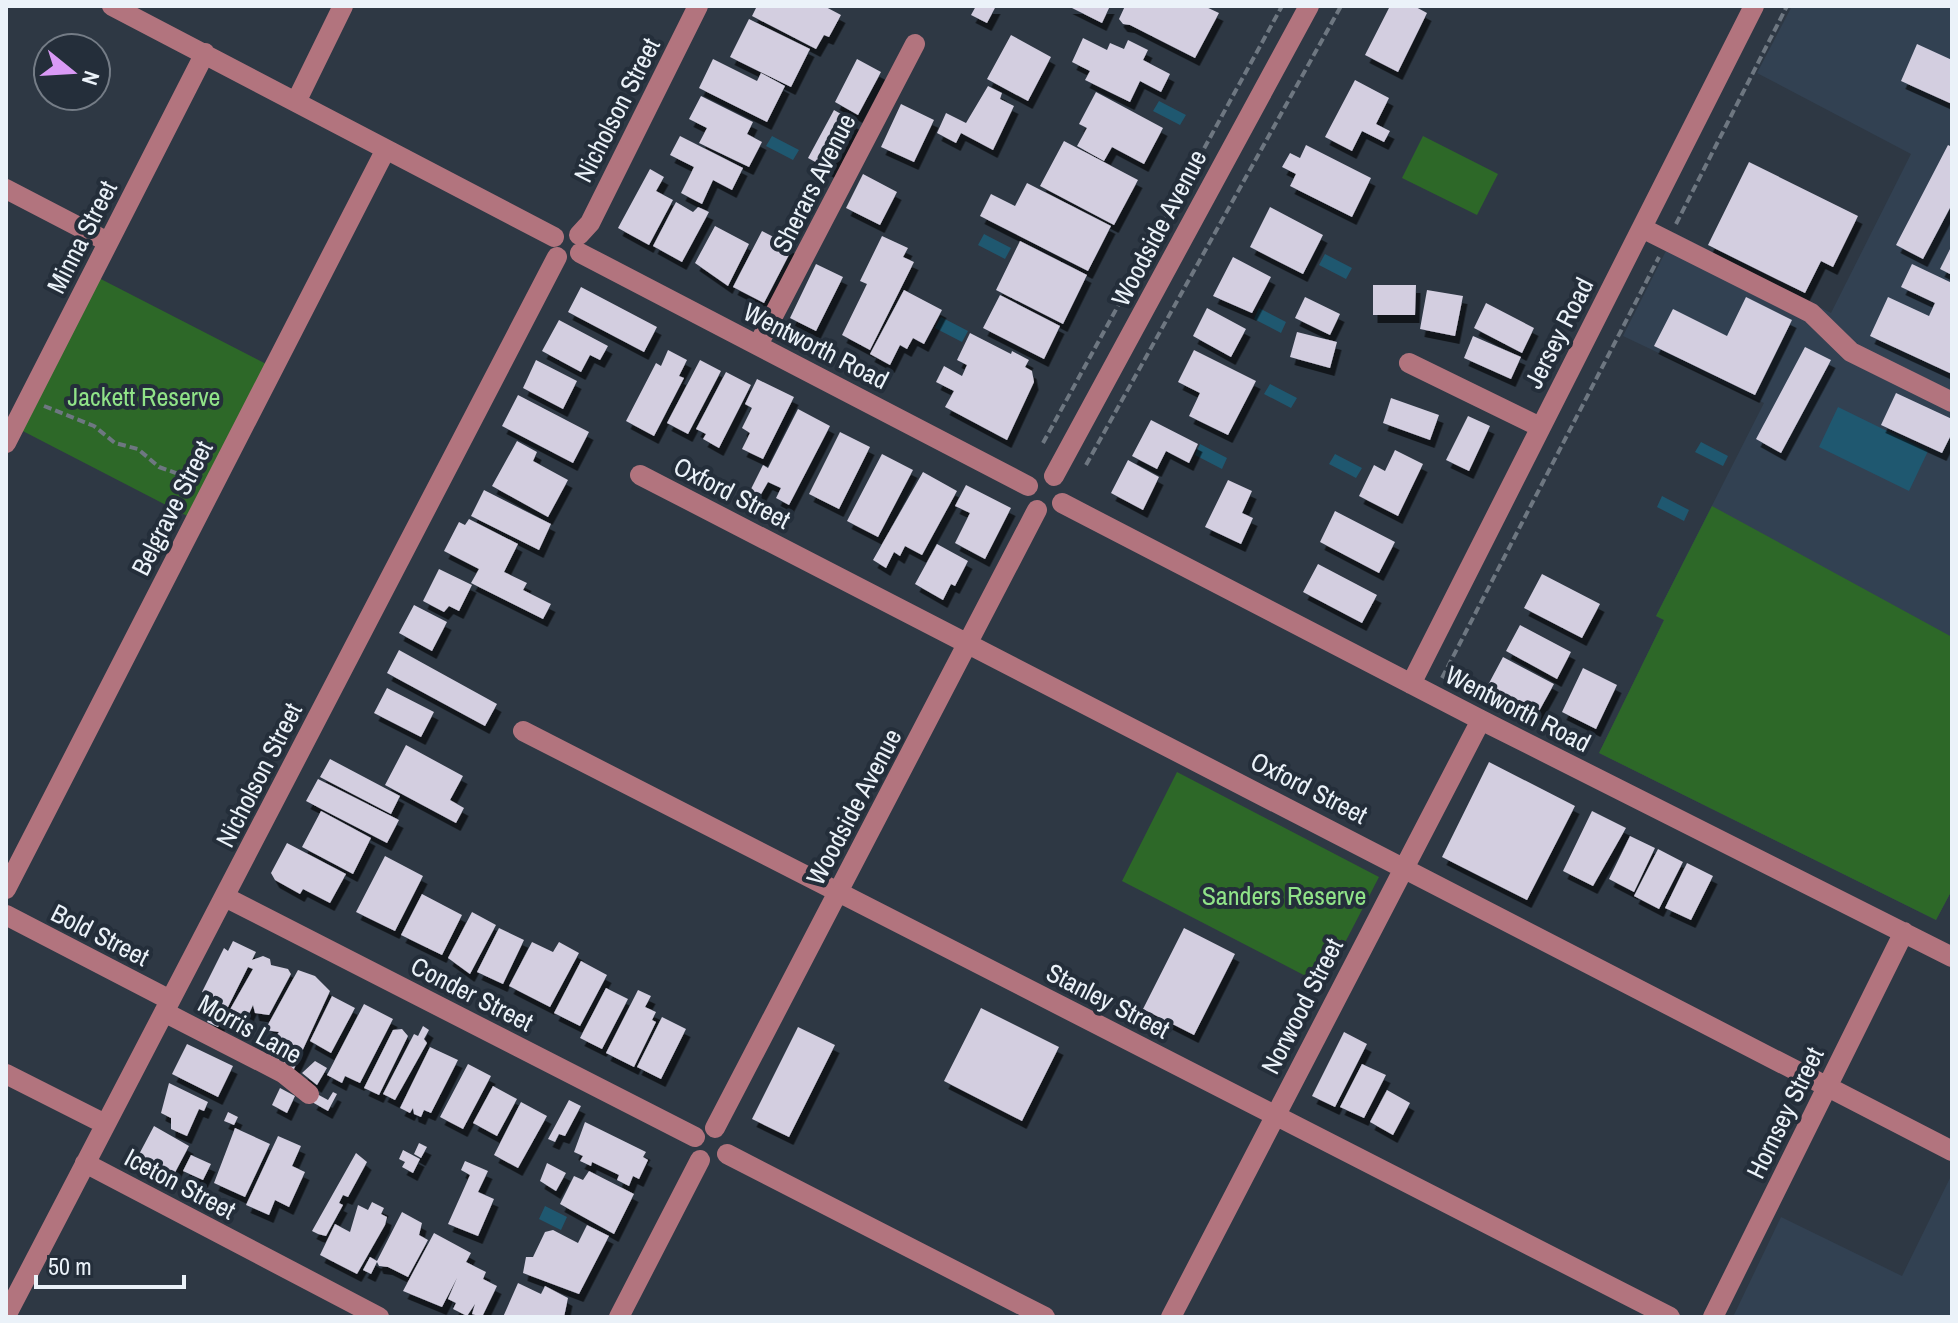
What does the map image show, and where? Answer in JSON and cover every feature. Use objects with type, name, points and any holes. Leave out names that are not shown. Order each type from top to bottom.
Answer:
[{"type":"street","points":[[112,6],[385,151],[555,247],[567,261],[579,244]]},
{"type":"street","points":[[296,102],[343,6]]},
{"type":"street","name":"Nicholson Street","points":[[579,244],[698,6]]},
{"type":"street","name":"Woodside Avenue","points":[[1054,476],[1309,6]]},
{"type":"street","name":"Jersey Road","points":[[1411,684],[1754,6]]},
{"type":"street","name":"Sherars Avenue","points":[[758,345],[915,44]]},
{"type":"street","name":"Minna Street","points":[[9,431],[29,399],[205,53]]},
{"type":"street","name":"Belgrave Street","points":[[6,889],[385,151]]},
{"type":"street","points":[[6,189],[108,242]]},
{"type":"street","points":[[1642,228],[1811,313],[1851,352],[1952,402]]},
{"type":"street","name":"Wentworth Road","points":[[579,244],[758,345],[1028,486]]},
{"type":"street","name":"Nicholson Street","points":[[6,1316],[225,897],[555,247]]},
{"type":"street","points":[[1409,363],[1540,427]]},
{"type":"street","points":[[1042,474],[1054,476],[1063,485],[1062,503],[1048,512],[1037,510],[1029,502],[1028,486],[1042,474]]},
{"type":"street","name":"Oxford Street","points":[[640,475],[1829,1084],[1952,1151]]},
{"type":"street","name":"Wentworth Road","points":[[1062,503],[1481,720],[1952,957]]},
{"type":"street","name":"Woodside Avenue","points":[[715,1128],[970,645],[1037,510]]},
{"type":"street","name":"Norwood Street","points":[[1171,1317],[1481,720]]},
{"type":"street","name":"Stanley Street","points":[[523,731],[1670,1317]]},
{"type":"street","name":"Conder Street","points":[[225,897],[695,1137]]},
{"type":"street","name":"Bold Street","points":[[6,915],[167,1006]]},
{"type":"street","name":"Hornsey Street","points":[[1713,1317],[1904,932]]},
{"type":"street","name":"Morris Lane","points":[[167,1006],[283,1073],[309,1094]]},
{"type":"street","points":[[6,1074],[105,1124]]},
{"type":"street","points":[[715,1128],[727,1138],[727,1154],[715,1164],[700,1160],[693,1150],[695,1137],[706,1129],[715,1128]]},
{"type":"street","points":[[727,1154],[1015,1310],[1045,1317]]},
{"type":"street","points":[[619,1317],[700,1160]]},
{"type":"street","name":"Iceton Street","points":[[85,1163],[379,1317]]},
{"type":"path","points":[[1043,443],[1282,6]]},
{"type":"path","points":[[1086,465],[1341,6]]},
{"type":"path","points":[[1442,678],[1787,6]]},
{"type":"path","points":[[29,399],[94,426],[115,443],[138,449],[159,467],[211,488]]},
{"type":"shaded area","points":[[1792,6],[1952,6],[1952,890],[1936,920],[1599,753],[1664,620],[1656,616],[1764,403],[1623,336],[1675,233],[1831,313],[1911,154],[1757,73]]},
{"type":"shaded area","points":[[1952,1174],[1952,1317],[1733,1317],[1781,1217],[1902,1276]]},
{"type":"green space","points":[[1423,136],[1498,174],[1477,215],[1402,178]]},
{"type":"green space","name":"Jackett Reserve","points":[[93,275],[274,368],[195,520],[15,427]]},
{"type":"green space","points":[[1712,506],[1952,637],[1952,890],[1936,920],[1599,753],[1664,620],[1656,616]]},
{"type":"green space","name":"Sanders Reserve","points":[[1177,772],[1379,877],[1323,985],[1122,881]]},
{"type":"water","points":[[1159,101],[1186,115],[1180,125],[1153,111]]},
{"type":"water","points":[[772,136],[799,150],[793,160],[766,146]]},
{"type":"water","points":[[984,234],[1011,248],[1005,259],[978,245]]},
{"type":"water","points":[[1325,254],[1352,268],[1346,279],[1319,265]]},
{"type":"water","points":[[1259,308],[1286,322],[1281,333],[1254,319]]},
{"type":"water","points":[[941,317],[968,331],[962,342],[935,328]]},
{"type":"water","points":[[1270,384],[1297,398],[1291,408],[1264,394]]},
{"type":"water","points":[[1838,407],[1928,451],[1909,491],[1819,447]]},
{"type":"water","points":[[1701,442],[1728,456],[1723,466],[1695,452]]},
{"type":"water","points":[[1200,444],[1227,458],[1222,469],[1195,455]]},
{"type":"water","points":[[1335,454],[1362,468],[1356,478],[1329,464]]},
{"type":"water","points":[[1662,496],[1689,510],[1684,521],[1657,507]]},
{"type":"water","points":[[545,1206],[567,1217],[561,1230],[539,1219]]},
{"type":"building","points":[[757,6],[824,6],[841,15],[829,37],[824,35],[816,49],[752,16]]},
{"type":"building","points":[[976,6],[996,6],[987,23],[971,15]]},
{"type":"building","points":[[1068,6],[1110,6],[1102,23]]},
{"type":"building","points":[[1125,6],[1204,6],[1219,13],[1195,58],[1123,24],[1119,19]]},
{"type":"building","points":[[1390,6],[1414,6],[1427,13],[1398,72],[1365,55]]},
{"type":"building","points":[[749,19],[810,49],[791,87],[730,57]]},
{"type":"building","points":[[1011,35],[1051,57],[1028,101],[987,79]]},
{"type":"building","points":[[1083,38],[1107,50],[1110,43],[1124,49],[1128,40],[1148,50],[1143,60],[1170,74],[1161,92],[1140,81],[1130,102],[1085,80],[1090,71],[1072,62]]},
{"type":"building","points":[[1917,44],[1952,60],[1952,104],[1901,81]]},
{"type":"building","points":[[713,59],[757,81],[761,73],[785,86],[767,122],[699,88]]},
{"type":"building","points":[[857,59],[881,72],[858,115],[835,102]]},
{"type":"building","points":[[1355,80],[1389,98],[1376,124],[1390,131],[1384,142],[1362,131],[1352,151],[1325,137]]},
{"type":"building","points":[[988,86],[1002,93],[1000,99],[1014,106],[993,150],[961,133],[956,143],[937,133],[946,113],[966,123]]},
{"type":"building","points":[[1096,92],[1163,128],[1144,164],[1112,147],[1104,161],[1077,146],[1087,128],[1079,124]]},
{"type":"building","points":[[701,96],[753,122],[747,134],[762,142],[749,167],[699,143],[707,128],[689,119]]},
{"type":"building","points":[[901,104],[934,120],[914,162],[881,147]]},
{"type":"building","points":[[834,110],[855,122],[830,170],[808,158]]},
{"type":"building","points":[[680,136],[743,168],[732,190],[713,180],[702,204],[681,193],[694,167],[670,155]]},
{"type":"building","points":[[1064,141],[1138,180],[1114,225],[1040,186]]},
{"type":"building","points":[[1306,145],[1371,178],[1352,217],[1290,186],[1296,174],[1282,167],[1290,153],[1300,158]]},
{"type":"building","points":[[1948,145],[1952,147],[1952,204],[1923,259],[1896,245]]},
{"type":"building","points":[[1749,162],[1858,216],[1833,267],[1821,261],[1805,293],[1708,245]]},
{"type":"building","points":[[650,169],[664,177],[656,191],[673,200],[649,245],[618,228]]},
{"type":"building","points":[[863,174],[897,192],[880,225],[846,208]]},
{"type":"building","points":[[1027,183],[1111,226],[1088,271],[980,216],[991,194],[1015,206]]},
{"type":"building","points":[[676,202],[693,212],[698,207],[709,212],[682,262],[653,246]]},
{"type":"building","points":[[1270,207],[1323,235],[1303,274],[1250,247]]},
{"type":"building","points":[[715,226],[749,244],[728,286],[695,263]]},
{"type":"building","points":[[762,231],[793,247],[764,303],[733,287]]},
{"type":"building","points":[[882,236],[908,248],[903,257],[914,262],[870,350],[842,335],[867,284],[860,281]]},
{"type":"building","points":[[1020,241],[1087,275],[1063,324],[996,290]]},
{"type":"building","points":[[1952,245],[1952,275],[1940,269]]},
{"type":"building","points":[[1233,257],[1271,277],[1252,313],[1213,296]]},
{"type":"building","points":[[816,264],[843,277],[816,331],[790,318]]},
{"type":"building","points":[[1912,264],[1952,283],[1952,374],[1870,336],[1888,297],[1929,316],[1935,303],[1901,287]]},
{"type":"building","points":[[1373,285],[1416,285],[1415,315],[1373,315]]},
{"type":"building","points":[[581,287],[657,327],[644,352],[568,312]]},
{"type":"building","points":[[904,290],[942,310],[924,344],[913,338],[907,349],[900,345],[890,365],[870,354]]},
{"type":"building","points":[[1427,290],[1463,296],[1455,336],[1420,329]]},
{"type":"building","points":[[1000,295],[1060,326],[1044,359],[983,328]]},
{"type":"building","points":[[1305,297],[1340,314],[1330,335],[1295,318]]},
{"type":"building","points":[[1746,297],[1792,320],[1755,395],[1654,346],[1673,309],[1727,336]]},
{"type":"building","points":[[1486,303],[1534,328],[1522,353],[1474,328]]},
{"type":"building","points":[[1207,308],[1246,329],[1231,357],[1193,336]]},
{"type":"building","points":[[559,320],[608,346],[600,360],[590,355],[581,372],[542,351]]},
{"type":"building","points":[[1297,332],[1337,342],[1330,368],[1290,357]]},
{"type":"building","points":[[970,333],[1029,360],[1025,367],[1032,371],[1034,382],[1007,440],[945,407],[954,391],[936,382],[944,366],[962,376],[967,365],[957,360]]},
{"type":"building","points":[[1473,336],[1521,357],[1511,379],[1464,358]]},
{"type":"building","points":[[1805,347],[1831,360],[1781,453],[1756,439]]},
{"type":"building","points":[[668,350],[687,360],[679,376],[684,378],[654,436],[626,421],[656,363],[661,366]]},
{"type":"building","points":[[1194,350],[1256,381],[1228,435],[1189,416],[1200,393],[1178,382]]},
{"type":"building","points":[[536,360],[577,381],[563,409],[523,388]]},
{"type":"building","points":[[700,360],[721,371],[688,434],[667,423]]},
{"type":"building","points":[[726,372],[751,385],[719,448],[703,439],[706,434],[696,429]]},
{"type":"building","points":[[757,379],[794,397],[763,459],[742,449],[750,433],[742,428],[752,408],[745,404]]},
{"type":"building","points":[[1896,393],[1952,419],[1952,433],[1942,453],[1881,425]]},
{"type":"building","points":[[518,395],[589,432],[573,463],[502,426]]},
{"type":"building","points":[[1391,398],[1439,415],[1430,440],[1383,423]]},
{"type":"building","points":[[798,409],[830,426],[789,505],[776,498],[781,488],[768,482],[760,496],[750,491],[763,465],[768,468]]},
{"type":"building","points":[[1468,416],[1490,426],[1469,471],[1446,460]]},
{"type":"building","points":[[1151,420],[1198,444],[1189,463],[1166,451],[1157,469],[1132,456]]},
{"type":"building","points":[[840,432],[870,447],[839,509],[809,494]]},
{"type":"building","points":[[517,441],[537,452],[533,461],[568,480],[548,517],[492,486]]},
{"type":"building","points":[[1395,450],[1423,464],[1398,516],[1359,496],[1374,465],[1385,471]]},
{"type":"building","points":[[882,454],[913,470],[878,537],[847,521]]},
{"type":"building","points":[[1128,460],[1159,477],[1143,510],[1111,493]]},
{"type":"building","points":[[923,472],[957,491],[922,555],[905,546],[900,556],[894,552],[886,568],[873,560]]},
{"type":"building","points":[[1228,480],[1252,491],[1242,513],[1253,518],[1241,544],[1205,527]]},
{"type":"building","points":[[966,485],[1011,508],[985,559],[955,543],[970,513],[955,506]]},
{"type":"building","points":[[484,490],[551,524],[539,550],[471,516]]},
{"type":"building","points":[[1335,511],[1395,542],[1379,573],[1320,542]]},
{"type":"building","points":[[469,519],[518,544],[504,572],[527,583],[523,590],[551,604],[543,619],[471,583],[479,569],[444,551],[459,522],[465,525]]},
{"type":"building","points":[[937,544],[968,561],[955,586],[951,584],[943,600],[915,584]]},
{"type":"building","points":[[1318,564],[1377,595],[1362,623],[1303,592]]},
{"type":"building","points":[[439,569],[472,585],[459,611],[449,606],[444,612],[423,601]]},
{"type":"building","points":[[1542,574],[1600,604],[1582,638],[1524,608]]},
{"type":"building","points":[[414,605],[447,622],[432,651],[399,633]]},
{"type":"building","points":[[1520,625],[1571,652],[1557,679],[1506,651]]},
{"type":"building","points":[[399,650],[497,704],[485,726],[387,673]]},
{"type":"building","points":[[1503,657],[1554,684],[1538,713],[1488,685]]},
{"type":"building","points":[[1583,668],[1617,685],[1596,729],[1562,712]]},
{"type":"building","points":[[387,688],[434,712],[421,737],[374,713]]},
{"type":"building","points":[[406,745],[463,776],[450,800],[464,808],[456,823],[385,785]]},
{"type":"building","points":[[330,759],[400,796],[391,814],[320,777]]},
{"type":"building","points":[[1489,762],[1575,806],[1527,900],[1442,857]]},
{"type":"building","points":[[318,779],[399,820],[387,843],[306,801]]},
{"type":"building","points":[[321,811],[371,838],[353,874],[302,847]]},
{"type":"building","points":[[1592,811],[1626,828],[1593,886],[1563,871]]},
{"type":"building","points":[[1630,836],[1655,848],[1634,892],[1609,879]]},
{"type":"building","points":[[287,843],[346,874],[330,903],[303,889],[300,894],[275,880],[271,873]]},
{"type":"building","points":[[1658,849],[1683,862],[1659,909],[1634,896]]},
{"type":"building","points":[[385,856],[423,876],[395,931],[356,912]]},
{"type":"building","points":[[1687,863],[1713,876],[1691,920],[1665,908]]},
{"type":"building","points":[[422,894],[462,915],[442,955],[401,935]]},
{"type":"building","points":[[472,912],[496,925],[470,974],[448,958]]},
{"type":"building","points":[[499,928],[524,940],[503,984],[477,972]]},
{"type":"building","points":[[1184,928],[1235,954],[1194,1035],[1143,1009]]},
{"type":"building","points":[[233,941],[256,952],[252,960],[263,956],[270,959],[271,965],[288,969],[291,974],[269,1015],[255,1013],[253,1005],[242,1029],[224,1020],[253,969],[248,967],[218,1027],[207,1022],[218,1000],[202,992],[224,948],[228,951]]},
{"type":"building","points":[[532,942],[553,952],[559,942],[579,953],[550,1007],[509,986]]},
{"type":"building","points":[[581,961],[607,975],[580,1026],[554,1013]]},
{"type":"building","points":[[298,970],[315,976],[330,991],[293,1071],[268,1058],[270,1054],[265,1051],[279,1032],[265,1030]]},
{"type":"building","points":[[606,988],[628,999],[602,1049],[580,1038]]},
{"type":"building","points":[[638,990],[651,996],[645,1007],[656,1012],[652,1020],[656,1022],[634,1067],[606,1053]]},
{"type":"building","points":[[332,996],[355,1008],[331,1053],[310,1041]]},
{"type":"building","points":[[364,1004],[393,1019],[360,1083],[345,1076],[342,1083],[327,1075]]},
{"type":"building","points":[[981,1008],[1059,1047],[1022,1121],[944,1081]]},
{"type":"building","points":[[662,1017],[686,1029],[661,1079],[637,1067]]},
{"type":"building","points":[[423,1026],[429,1030],[424,1039],[427,1043],[395,1100],[383,1094],[414,1034],[418,1036]]},
{"type":"building","points":[[798,1027],[835,1045],[789,1137],[752,1119]]},
{"type":"building","points":[[402,1029],[408,1036],[379,1095],[364,1088],[393,1030]]},
{"type":"building","points":[[1344,1032],[1367,1044],[1335,1107],[1312,1096]]},
{"type":"building","points":[[187,1044],[233,1066],[218,1097],[172,1074]]},
{"type":"building","points":[[430,1047],[458,1060],[431,1113],[424,1110],[421,1117],[414,1114],[413,1108],[410,1113],[400,1108]]},
{"type":"building","points":[[315,1061],[327,1068],[317,1085],[302,1073]]},
{"type":"building","points":[[468,1064],[491,1076],[463,1129],[440,1117]]},
{"type":"building","points":[[1362,1064],[1386,1075],[1364,1118],[1340,1107]]},
{"type":"building","points":[[169,1083],[208,1102],[204,1111],[199,1109],[187,1136],[171,1129],[171,1118],[161,1113]]},
{"type":"building","points":[[493,1086],[517,1099],[497,1136],[473,1123]]},
{"type":"building","points":[[280,1088],[295,1096],[287,1113],[272,1105]]},
{"type":"building","points":[[1387,1090],[1410,1103],[1393,1135],[1370,1122]]},
{"type":"building","points":[[333,1092],[337,1094],[328,1111],[312,1102],[317,1094],[328,1100]]},
{"type":"building","points":[[569,1100],[581,1106],[565,1136],[559,1134],[555,1142],[548,1139]]},
{"type":"building","points":[[521,1102],[547,1116],[518,1168],[494,1155]]},
{"type":"building","points":[[228,1112],[238,1117],[234,1125],[224,1121]]},
{"type":"building","points":[[585,1122],[646,1152],[643,1157],[648,1160],[639,1179],[633,1176],[629,1186],[617,1180],[619,1175],[592,1162],[591,1166],[580,1161],[583,1156],[574,1152]]},
{"type":"building","points":[[154,1126],[189,1146],[171,1180],[136,1160]]},
{"type":"building","points":[[235,1128],[270,1144],[245,1197],[214,1183]]},
{"type":"building","points":[[278,1136],[301,1146],[292,1166],[305,1172],[289,1207],[275,1200],[269,1215],[246,1205]]},
{"type":"building","points":[[419,1143],[427,1147],[421,1158],[414,1154]]},
{"type":"building","points":[[403,1150],[420,1159],[413,1173],[402,1167],[405,1162],[399,1159]]},
{"type":"building","points":[[356,1153],[367,1162],[348,1197],[343,1195],[339,1203],[343,1205],[326,1236],[312,1231]]},
{"type":"building","points":[[191,1155],[211,1164],[203,1180],[183,1171]]},
{"type":"building","points":[[465,1161],[488,1171],[478,1192],[494,1199],[478,1236],[448,1224],[470,1175],[461,1170]]},
{"type":"building","points":[[547,1163],[566,1173],[556,1191],[540,1181]]},
{"type":"building","points":[[589,1171],[634,1194],[614,1234],[560,1204],[574,1176],[583,1180]]},
{"type":"building","points":[[372,1202],[384,1208],[381,1214],[387,1217],[357,1274],[320,1255],[335,1224],[350,1232],[358,1205],[368,1210]]},
{"type":"building","points":[[402,1212],[422,1223],[419,1235],[428,1240],[408,1277],[379,1266],[377,1262],[371,1274],[363,1270],[370,1257],[377,1261]]},
{"type":"building","points":[[587,1225],[609,1236],[579,1294],[523,1273],[526,1257],[533,1257],[545,1232],[553,1230],[578,1243]]},
{"type":"building","points":[[434,1233],[471,1253],[466,1262],[486,1272],[483,1279],[497,1286],[482,1317],[472,1314],[475,1304],[467,1316],[453,1309],[456,1303],[448,1299],[457,1278],[442,1307],[403,1291]]},
{"type":"building","points":[[518,1283],[541,1294],[545,1286],[568,1298],[564,1317],[503,1317]]}]
